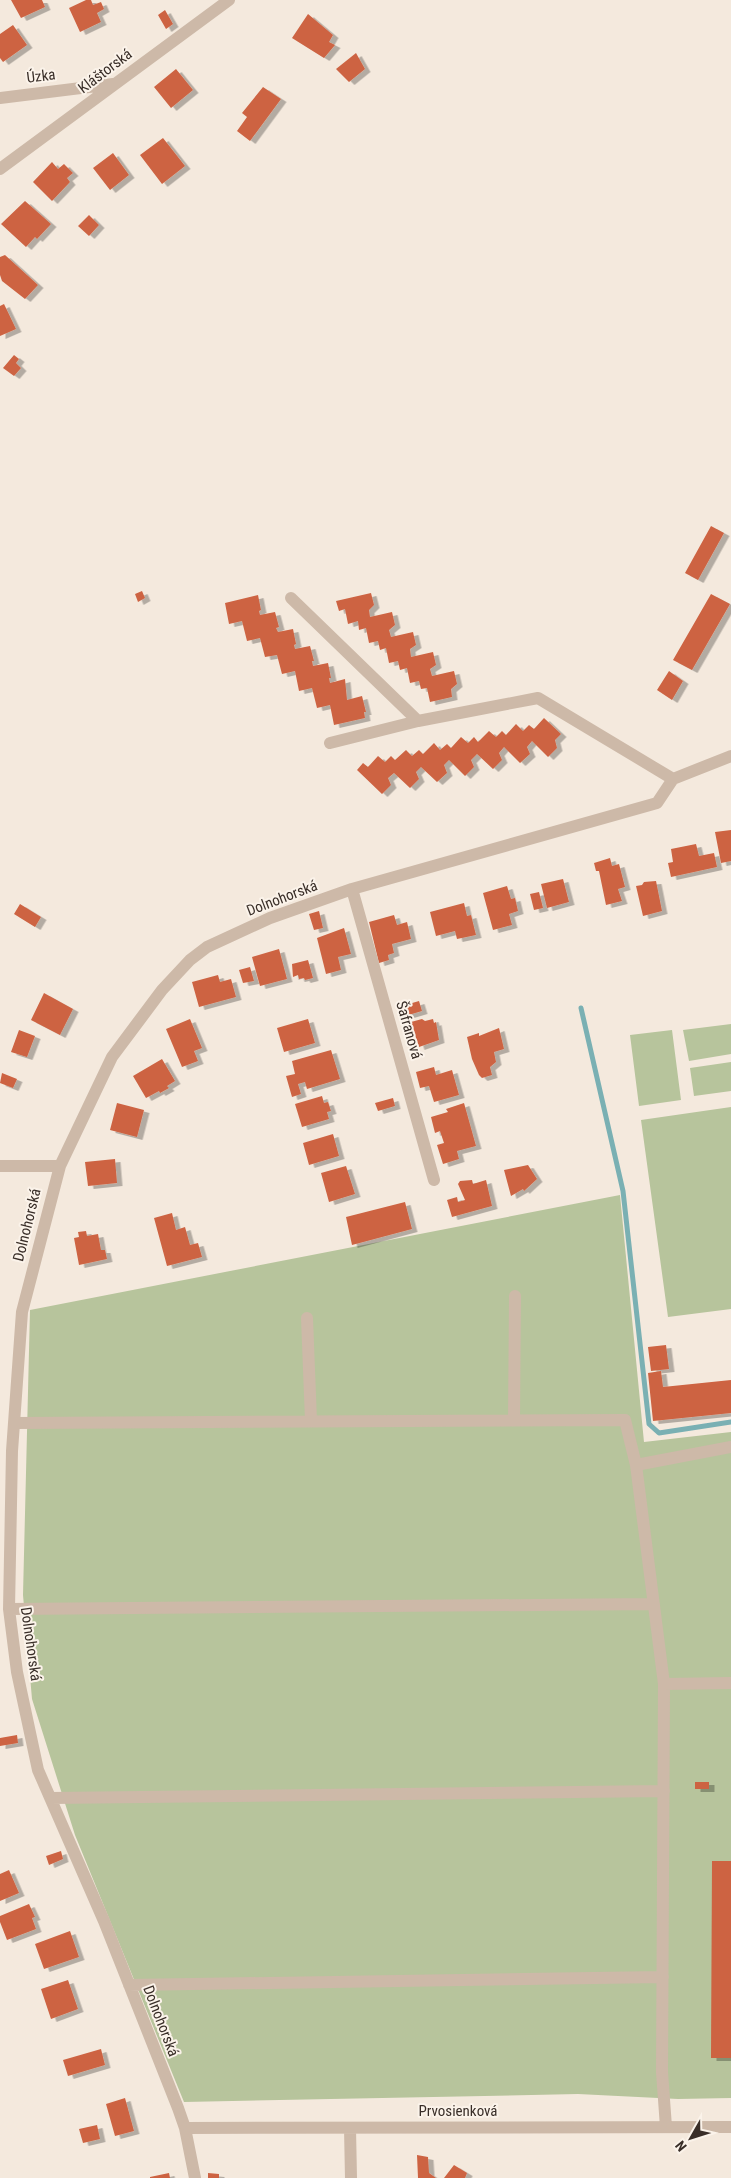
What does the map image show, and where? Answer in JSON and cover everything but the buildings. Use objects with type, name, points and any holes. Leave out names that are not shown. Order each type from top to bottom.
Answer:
[{"type":"street","name":"Kláštorská","points":[[0,169],[229,0]]},
{"type":"street","name":"Úzka","points":[[0,98],[116,84]]},
{"type":"street","points":[[291,598],[418,721]]},
{"type":"street","points":[[330,743],[418,721],[538,698],[673,779],[731,756]]},
{"type":"street","name":"Dolnohorská","points":[[195,2178],[185,2128],[130,1984],[38,1770],[17,1672],[9,1609],[14,1423],[22,1312],[60,1166],[112,1056],[162,990],[190,960],[207,947],[261,922],[352,889],[657,803],[673,779]]},
{"type":"street","name":"Šafranová","points":[[352,889],[434,1180]]},
{"type":"street","points":[[0,1166],[60,1166]]},
{"type":"street","points":[[514,1420],[515,1296]]},
{"type":"street","points":[[307,1318],[310,1421]]},
{"type":"street","points":[[14,1423],[625,1420],[636,1465],[664,1684],[662,2072],[666,2126]]},
{"type":"street","points":[[636,1465],[731,1447]]},
{"type":"street","points":[[9,1609],[654,1604]]},
{"type":"street","points":[[664,1684],[731,1683]]},
{"type":"street","points":[[51,1798],[664,1791]]},
{"type":"street","points":[[130,1984],[662,1977]]},
{"type":"street","name":"Prvosienková","points":[[185,2128],[731,2127]]},
{"type":"street","points":[[350,2128],[351,2178]]},
{"type":"green space","points":[[731,1024],[731,1054],[689,1061],[683,1030]]},
{"type":"green space","points":[[672,1030],[681,1100],[639,1106],[630,1035]]},
{"type":"green space","points":[[731,1062],[731,1091],[694,1096],[690,1068]]},
{"type":"green space","points":[[731,1107],[731,1309],[668,1317],[641,1120]]},
{"type":"green space","points":[[620,1195],[644,1442],[731,1432],[731,2098],[678,2099],[578,2094],[184,2102],[75,1835],[32,1699],[23,1595],[30,1310]]},
{"type":"waterway","points":[[581,1008],[623,1191],[649,1424],[659,1433],[731,1422]]}]
